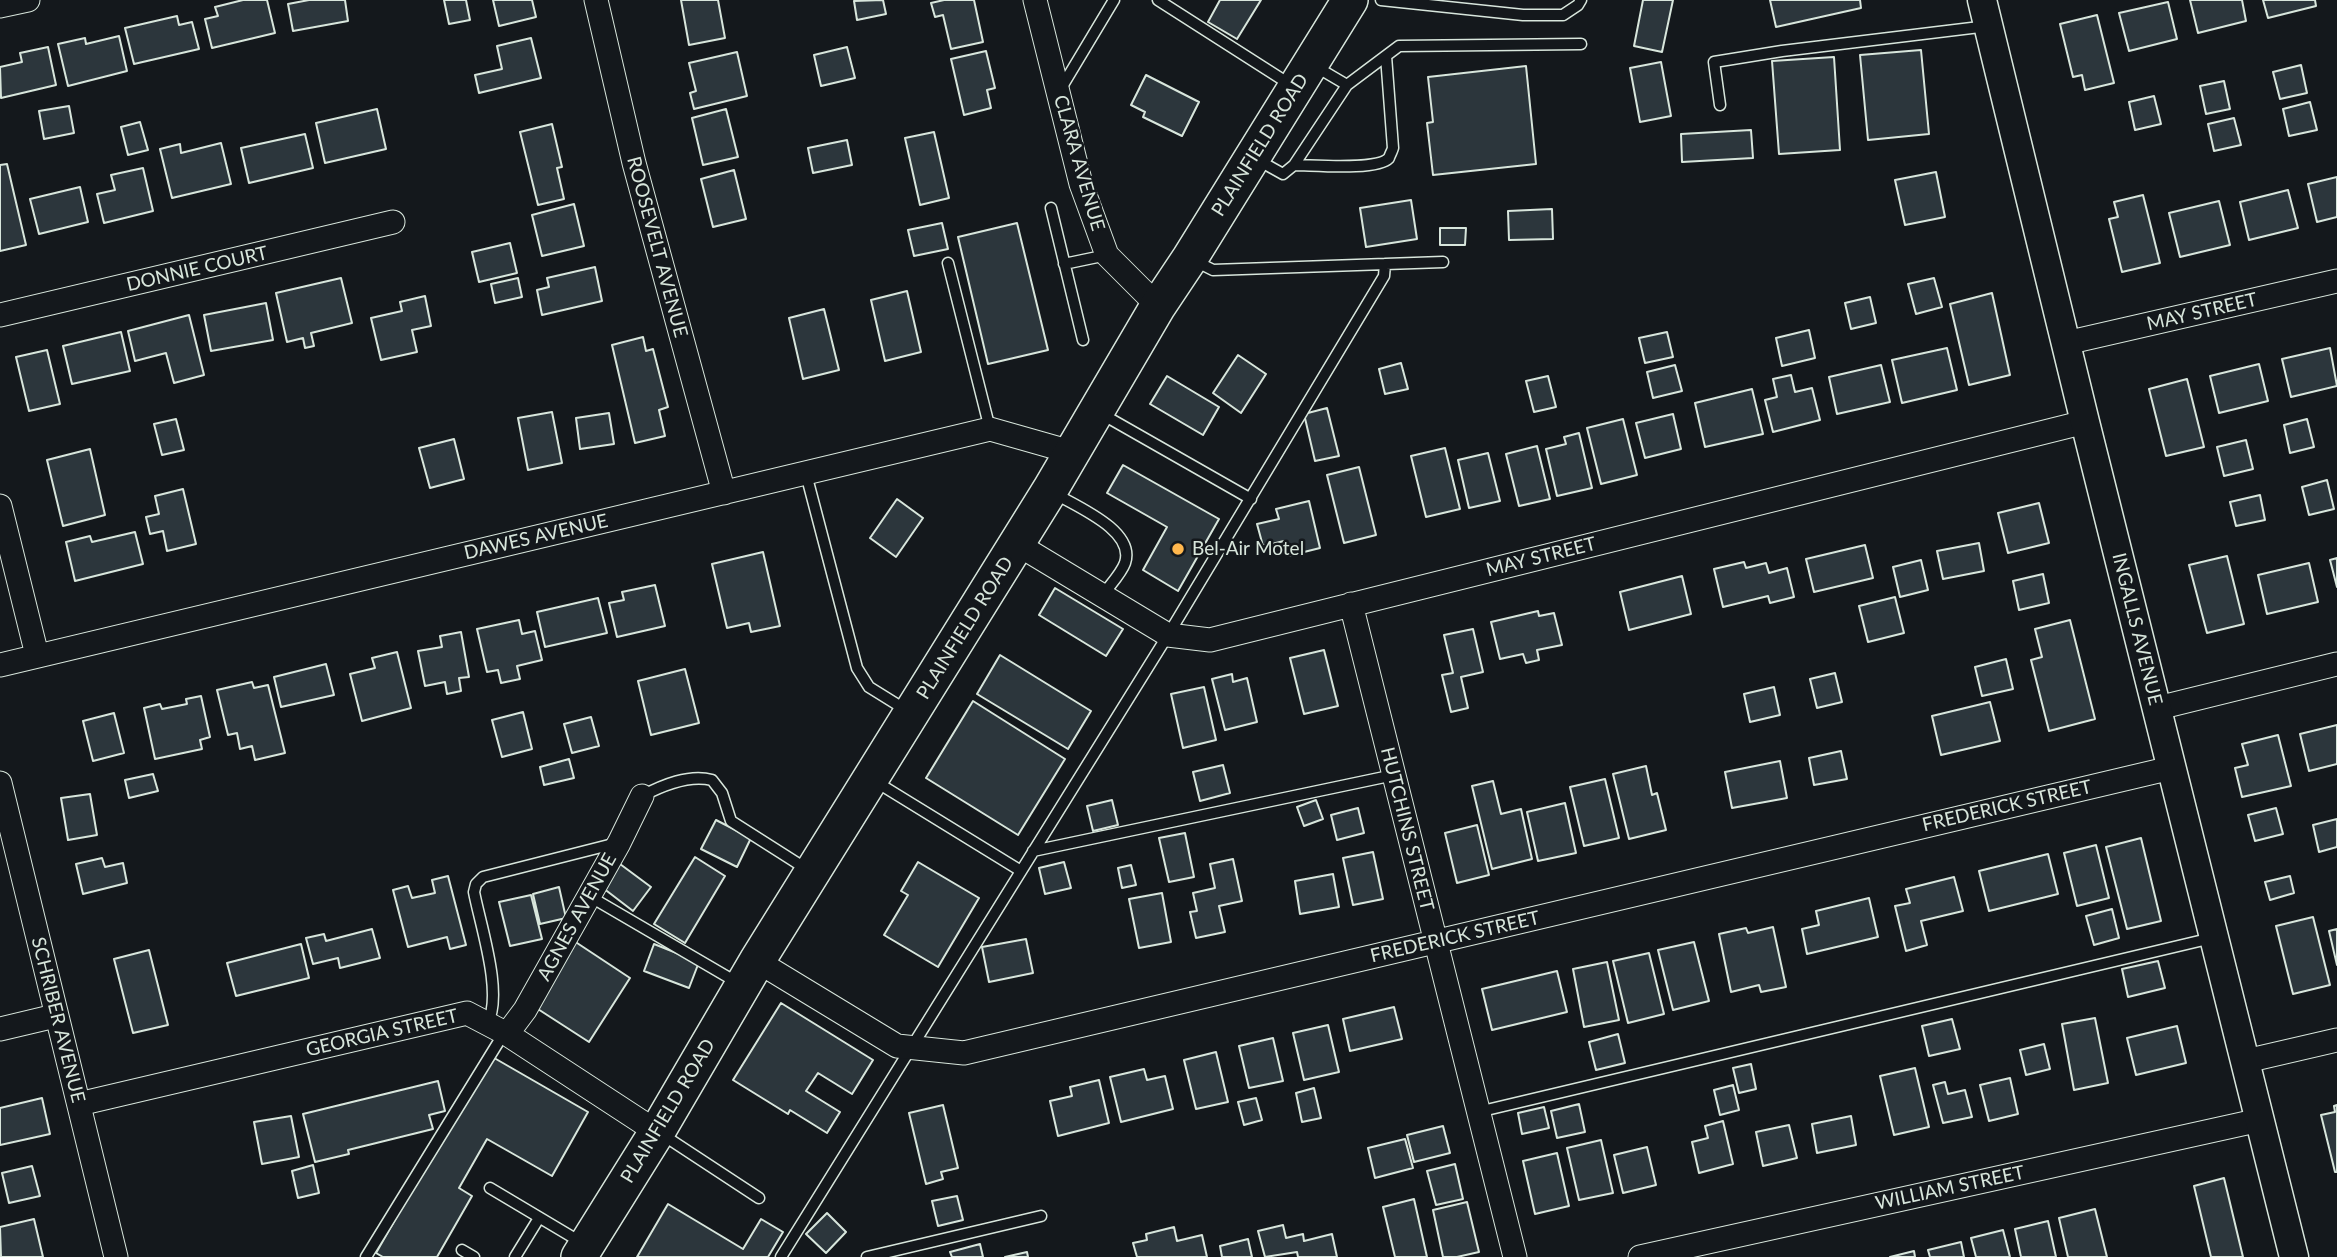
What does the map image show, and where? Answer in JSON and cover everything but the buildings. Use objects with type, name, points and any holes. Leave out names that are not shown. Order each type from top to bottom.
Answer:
[{"type":"main road","name":"PLAINFIELD ROAD","points":[[582,1251],[657,1132],[750,973],[1050,490],[1158,306],[1350,0]]},
{"type":"street","points":[[0,6],[29,0]]},
{"type":"street","name":"ROOSEVELT AVENUE","points":[[597,0],[634,163],[724,493]]},
{"type":"street","name":"CLARA AVENUE","points":[[1035,0],[1081,184],[1107,256],[1158,306]]},
{"type":"street","name":"INGALLS AVENUE","points":[[1985,13],[2294,1257]]},
{"type":"street","name":"DONNIE COURT","points":[[0,315],[393,222]]},
{"type":"street","name":"MAY STREET","points":[[2066,344],[2337,281]]},
{"type":"street","name":"MAY STREET","points":[[1017,544],[1168,635],[1210,640],[2085,422]]},
{"type":"street","name":"DAWES AVENUE","points":[[0,665],[990,429],[1071,452]]},
{"type":"street","points":[[0,506],[37,655]]},
{"type":"street","name":"HUTCHINS STREET","points":[[1351,604],[1515,1257]]},
{"type":"street","points":[[2158,708],[2337,664]]},
{"type":"street","name":"FREDERICK STREET","points":[[750,973],[897,1046],[964,1053],[2171,768]]},
{"type":"street","name":"SCHRIBER AVENUE","points":[[0,783],[116,1257]]},
{"type":"street","name":"AGNES AVENUE","points":[[499,1030],[525,1010],[619,843],[642,796]]},
{"type":"street","name":"GEORGIA STREET","points":[[79,1104],[467,1013],[499,1030],[657,1132]]},
{"type":"street","points":[[0,1029],[55,1016]]},
{"type":"street","points":[[2246,1061],[2337,1040]]},
{"type":"street","name":"WILLIAM STREET","points":[[1640,1257],[2260,1120]]},
{"type":"lane","points":[[1058,93],[1114,0]]},
{"type":"lane","points":[[1158,0],[1303,76],[1347,86]]},
{"type":"lane","points":[[1381,0],[1523,15],[1563,15],[1581,0]]},
{"type":"lane","points":[[1720,105],[1714,62],[1985,13]]},
{"type":"lane","points":[[1253,157],[1283,174],[1294,165],[1347,86],[1399,46],[1581,44]]},
{"type":"lane","points":[[1294,165],[1364,165],[1380,163],[1389,158],[1393,148],[1386,56]]},
{"type":"lane","points":[[1051,208],[1083,340]]},
{"type":"lane","points":[[1065,264],[1107,256]]},
{"type":"lane","points":[[1190,258],[1213,270],[1443,262]]},
{"type":"lane","points":[[948,263],[990,429]]},
{"type":"lane","points":[[782,1257],[1251,499],[1384,276],[1385,264]]},
{"type":"lane","points":[[1098,411],[1251,499]]},
{"type":"lane","points":[[806,474],[857,668],[869,687],[911,714]]},
{"type":"lane","points":[[1050,490],[1116,530],[1125,547],[1125,564],[1103,595]]},
{"type":"lane","points":[[1033,851],[1394,775]]},
{"type":"lane","points":[[642,796],[657,788],[691,778],[712,780],[722,793],[731,821],[812,873]]},
{"type":"lane","points":[[870,779],[1021,871]]},
{"type":"lane","points":[[366,1257],[499,1030],[474,892],[476,884],[483,877],[619,843]]},
{"type":"lane","points":[[589,896],[750,973]]},
{"type":"lane","points":[[1478,1112],[2215,938]]},
{"type":"lane","points":[[657,1132],[758,1198]]},
{"type":"lane","points":[[490,1188],[539,1218],[582,1251]]},
{"type":"lane","points":[[867,1257],[1041,1216]]},
{"type":"lane","points":[[515,1257],[539,1218]]},
{"type":"lane","points":[[463,1250],[474,1257]]},
{"type":"place","name":"Bel-Air Motel","points":[[1178,549]]}]
